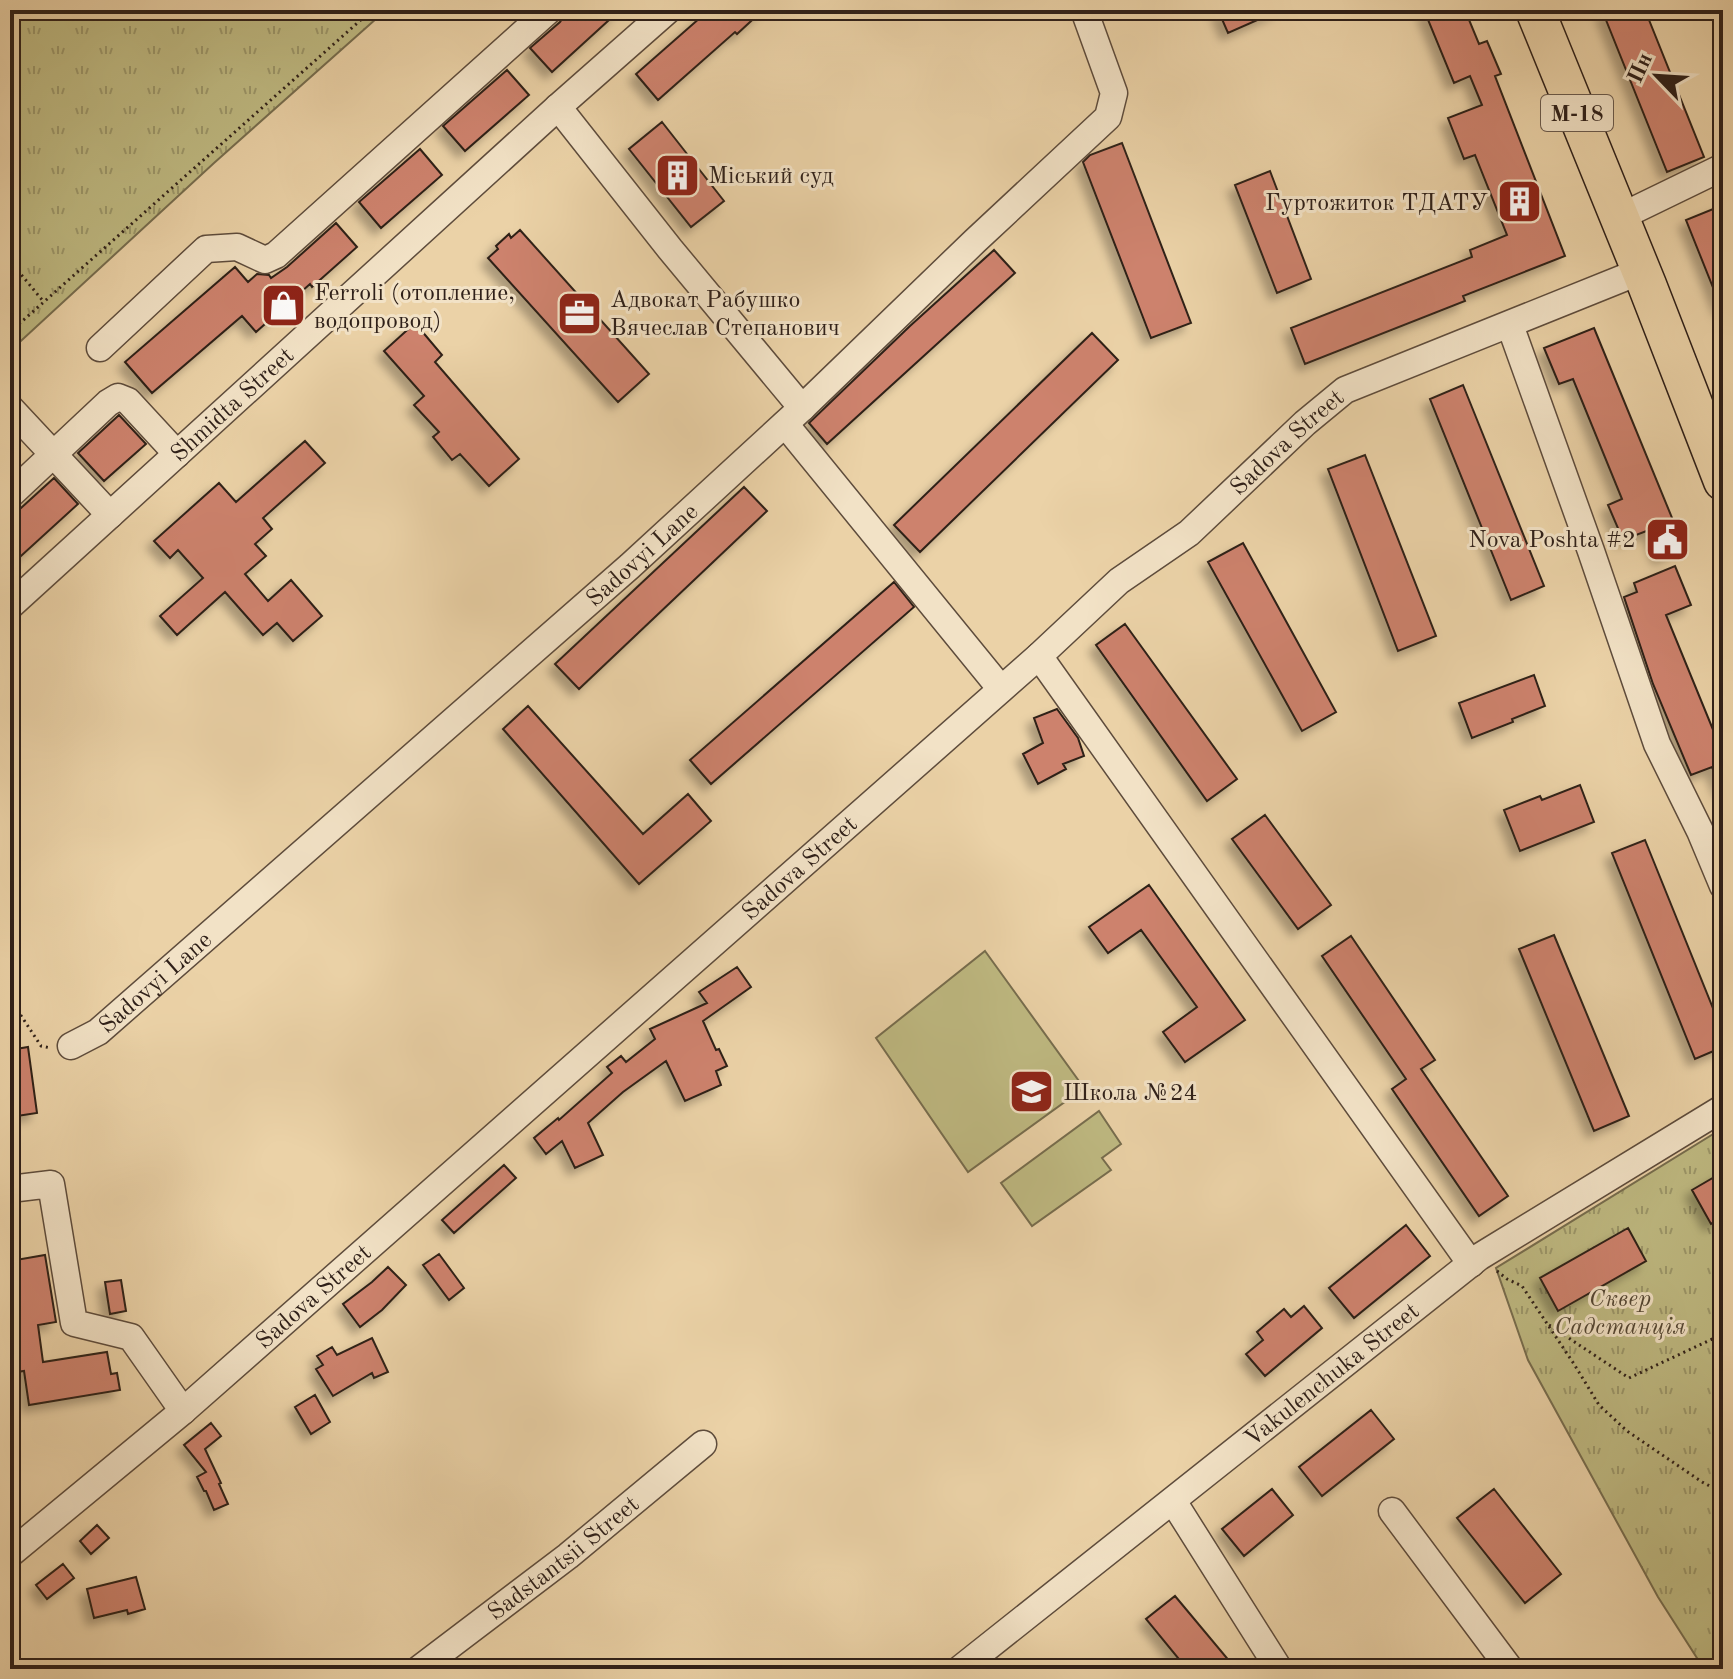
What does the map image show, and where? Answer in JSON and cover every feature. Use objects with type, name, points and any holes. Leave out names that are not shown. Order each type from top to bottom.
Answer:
[{"type":"highway","name":"М-18","points":[[1535,10],[1723,481]]},
{"type":"street","points":[[100,348],[206,249],[237,247],[265,260],[276,255],[549,10]]},
{"type":"street","name":"Shmidta Street","points":[[10,606],[668,10]]},
{"type":"street","name":"Sadovyi Lane","points":[[71,1046],[98,1032],[630,566],[794,416],[1108,117],[1114,93],[1084,10]]},
{"type":"street","points":[[558,107],[670,249],[1001,689]]},
{"type":"street","points":[[1620,217],[1723,167]]},
{"type":"street","name":"Sadova Street","points":[[10,1554],[183,1411],[1039,656],[1119,581],[1189,533],[1305,423],[1345,390],[1641,271]]},
{"type":"street","points":[[1510,325],[1657,744],[1723,886]]},
{"type":"street","points":[[10,495],[118,397],[128,401],[177,454]]},
{"type":"street","points":[[10,408],[110,515]]},
{"type":"street","points":[[1039,656],[1475,1260]]},
{"type":"street","name":"Vakulenchuka Street","points":[[960,1669],[1475,1260],[1723,1108]]},
{"type":"street","points":[[10,1189],[51,1184],[74,1323],[131,1337],[183,1411]]},
{"type":"street","name":"Sadstantsii Street","points":[[419,1669],[568,1556],[703,1444]]},
{"type":"street","points":[[1173,1501],[1279,1669]]},
{"type":"street","points":[[1392,1511],[1510,1669]]},
{"type":"path","points":[[10,332],[372,10]]},
{"type":"path","points":[[10,261],[43,302]]},
{"type":"path","points":[[10,1010],[20,1014],[41,1046],[54,1049],[71,1046]]},
{"type":"path","points":[[1475,1260],[1522,1286],[1599,1405],[1627,1431],[1723,1493]]},
{"type":"path","points":[[1547,1324],[1629,1378],[1723,1334]]},
{"type":"green space","points":[[10,10],[386,10],[10,351]]},
{"type":"green space","points":[[985,951],[1084,1088],[968,1172],[876,1038]]},
{"type":"green space","points":[[1099,1111],[1121,1144],[1102,1158],[1111,1170],[1032,1226],[1001,1183]]},
{"type":"green space","name":"Сквер Садстанція","points":[[1723,1128],[1723,1669],[1704,1669],[1658,1597],[1528,1360],[1496,1268]]},
{"type":"building","points":[[568,10],[620,10],[552,72],[530,48],[560,22]]},
{"type":"building","points":[[709,10],[763,10],[658,100],[636,74]]},
{"type":"building","points":[[1218,10],[1280,10],[1228,33]]},
{"type":"building","points":[[1424,10],[1465,10],[1479,44],[1487,41],[1501,74],[1495,76],[1565,256],[1463,296],[1465,301],[1305,364],[1291,328],[1472,257],[1470,250],[1507,235],[1475,155],[1464,159],[1448,118],[1482,105],[1470,76],[1454,83]]},
{"type":"building","points":[[1602,10],[1645,10],[1704,157],[1667,172]]},
{"type":"building","points":[[507,70],[529,95],[465,151],[443,126]]},
{"type":"building","name":"Міський суд","points":[[662,122],[724,201],[691,227],[629,149]]},
{"type":"building","points":[[1122,143],[1191,323],[1151,338],[1083,162],[1090,155]]},
{"type":"building","points":[[420,149],[442,175],[381,228],[359,202]]},
{"type":"building","points":[[1270,171],[1311,279],[1277,293],[1235,185]]},
{"type":"building","points":[[1723,205],[1723,310],[1722,310],[1686,220]]},
{"type":"building","points":[[336,223],[357,247],[256,332],[242,316],[152,393],[125,362],[235,267],[248,282],[257,274],[271,278]]},
{"type":"building","points":[[520,230],[649,374],[618,402],[488,258],[509,234],[511,238]]},
{"type":"building","points":[[994,250],[1015,273],[827,444],[809,423]]},
{"type":"building","points":[[415,323],[442,355],[435,362],[519,459],[489,486],[460,454],[452,460],[433,437],[439,432],[414,405],[424,396],[384,351]]},
{"type":"building","points":[[1594,328],[1684,547],[1660,558],[1649,530],[1623,540],[1608,505],[1622,499],[1573,379],[1559,384],[1544,348]]},
{"type":"building","points":[[1092,333],[1118,360],[920,552],[894,525]]},
{"type":"building","points":[[1463,385],[1544,586],[1511,600],[1430,399]]},
{"type":"building","points":[[119,415],[146,444],[104,481],[78,453]]},
{"type":"building","points":[[305,441],[325,463],[263,518],[272,529],[255,544],[266,556],[245,574],[268,601],[291,580],[322,616],[293,641],[277,623],[263,635],[225,592],[177,635],[160,616],[203,578],[178,550],[170,558],[154,541],[219,483],[236,502]]},
{"type":"building","points":[[1365,455],[1436,636],[1398,651],[1328,469]]},
{"type":"building","points":[[54,478],[78,504],[10,566],[10,518]]},
{"type":"building","points":[[744,487],[767,511],[579,689],[555,664]]},
{"type":"building","points":[[1243,543],[1336,712],[1302,731],[1208,562]]},
{"type":"building","points":[[1675,566],[1691,605],[1666,615],[1723,754],[1723,793],[1712,767],[1691,775],[1653,684],[1624,597],[1637,592],[1634,583]]},
{"type":"building","points":[[894,582],[914,607],[711,784],[690,760]]},
{"type":"building","points":[[1125,624],[1237,779],[1207,801],[1096,645]]},
{"type":"building","points":[[1534,675],[1545,706],[1472,738],[1459,703]]},
{"type":"building","points":[[528,706],[643,834],[688,794],[711,821],[639,884],[503,729]]},
{"type":"building","points":[[1057,709],[1078,738],[1084,756],[1063,764],[1066,769],[1038,784],[1023,754],[1043,743],[1034,718]]},
{"type":"building","points":[[1580,785],[1594,822],[1520,851],[1504,810]]},
{"type":"building","points":[[1265,815],[1331,905],[1298,929],[1232,839]]},
{"type":"building","points":[[1645,840],[1723,1033],[1723,1047],[1695,1059],[1612,853]]},
{"type":"building","points":[[1149,885],[1245,1020],[1185,1062],[1163,1032],[1197,1007],[1141,930],[1108,953],[1089,927]]},
{"type":"building","points":[[1554,935],[1629,1116],[1594,1131],[1519,949]]},
{"type":"building","points":[[1351,936],[1435,1060],[1421,1069],[1508,1196],[1479,1216],[1392,1089],[1406,1079],[1322,956]]},
{"type":"building","points":[[737,967],[751,987],[703,1021],[727,1066],[716,1071],[721,1085],[685,1101],[666,1061],[623,1092],[588,1123],[603,1155],[575,1168],[562,1141],[546,1154],[534,1138],[612,1073],[607,1067],[621,1056],[626,1062],[655,1039],[650,1029],[707,1003],[699,992]]},
{"type":"building","points":[[28,1047],[37,1113],[10,1117],[10,1050]]},
{"type":"building","points":[[504,1165],[516,1178],[454,1233],[442,1220]]},
{"type":"building","points":[[1723,1172],[1723,1218],[1711,1224],[1692,1190]]},
{"type":"building","points":[[1406,1225],[1430,1256],[1354,1318],[1329,1288]]},
{"type":"building","points":[[1628,1228],[1646,1261],[1558,1311],[1540,1278]]},
{"type":"building","points":[[439,1254],[464,1288],[449,1300],[423,1265]]},
{"type":"building","points":[[45,1255],[56,1322],[38,1325],[43,1362],[107,1352],[111,1374],[117,1373],[120,1390],[29,1405],[24,1371],[10,1373],[10,1261]]},
{"type":"building","points":[[388,1267],[406,1285],[360,1327],[343,1304]]},
{"type":"building","points":[[121,1280],[126,1311],[110,1314],[105,1282]]},
{"type":"building","points":[[1304,1306],[1322,1328],[1265,1376],[1246,1354],[1263,1340],[1257,1332],[1284,1309],[1291,1317]]},
{"type":"building","points":[[372,1338],[388,1372],[374,1378],[372,1373],[333,1396],[316,1369],[323,1365],[317,1356],[332,1347],[337,1355]]},
{"type":"building","points":[[315,1395],[330,1422],[311,1434],[295,1407]]},
{"type":"building","points":[[1371,1410],[1394,1439],[1322,1496],[1299,1467]]},
{"type":"building","points":[[211,1423],[221,1436],[205,1449],[228,1504],[214,1510],[197,1477],[206,1472],[184,1445]]},
{"type":"building","points":[[1272,1489],[1293,1515],[1244,1556],[1222,1529]]},
{"type":"building","points":[[1494,1489],[1561,1574],[1525,1603],[1457,1518]]},
{"type":"building","points":[[97,1525],[109,1538],[91,1554],[80,1541]]},
{"type":"building","points":[[63,1564],[74,1578],[47,1599],[36,1585]]},
{"type":"building","points":[[136,1577],[145,1609],[94,1618],[87,1589]]},
{"type":"building","points":[[1175,1596],[1236,1669],[1187,1669],[1146,1619]]},
{"type":"place","name":"Міський суд","points":[[677,175]]},
{"type":"place","name":"Гуртожиток ТДАТУ","points":[[1519,202]]},
{"type":"place","name":"Ferroli (отопление, водопровод)","points":[[283,306]]},
{"type":"place","name":"Адвокат Рабушко Вячеслав Степанович","points":[[579,313]]},
{"type":"place","name":"Nova Poshta #2","points":[[1667,539]]},
{"type":"place","name":"Школа №24","points":[[1032,1092]]}]
